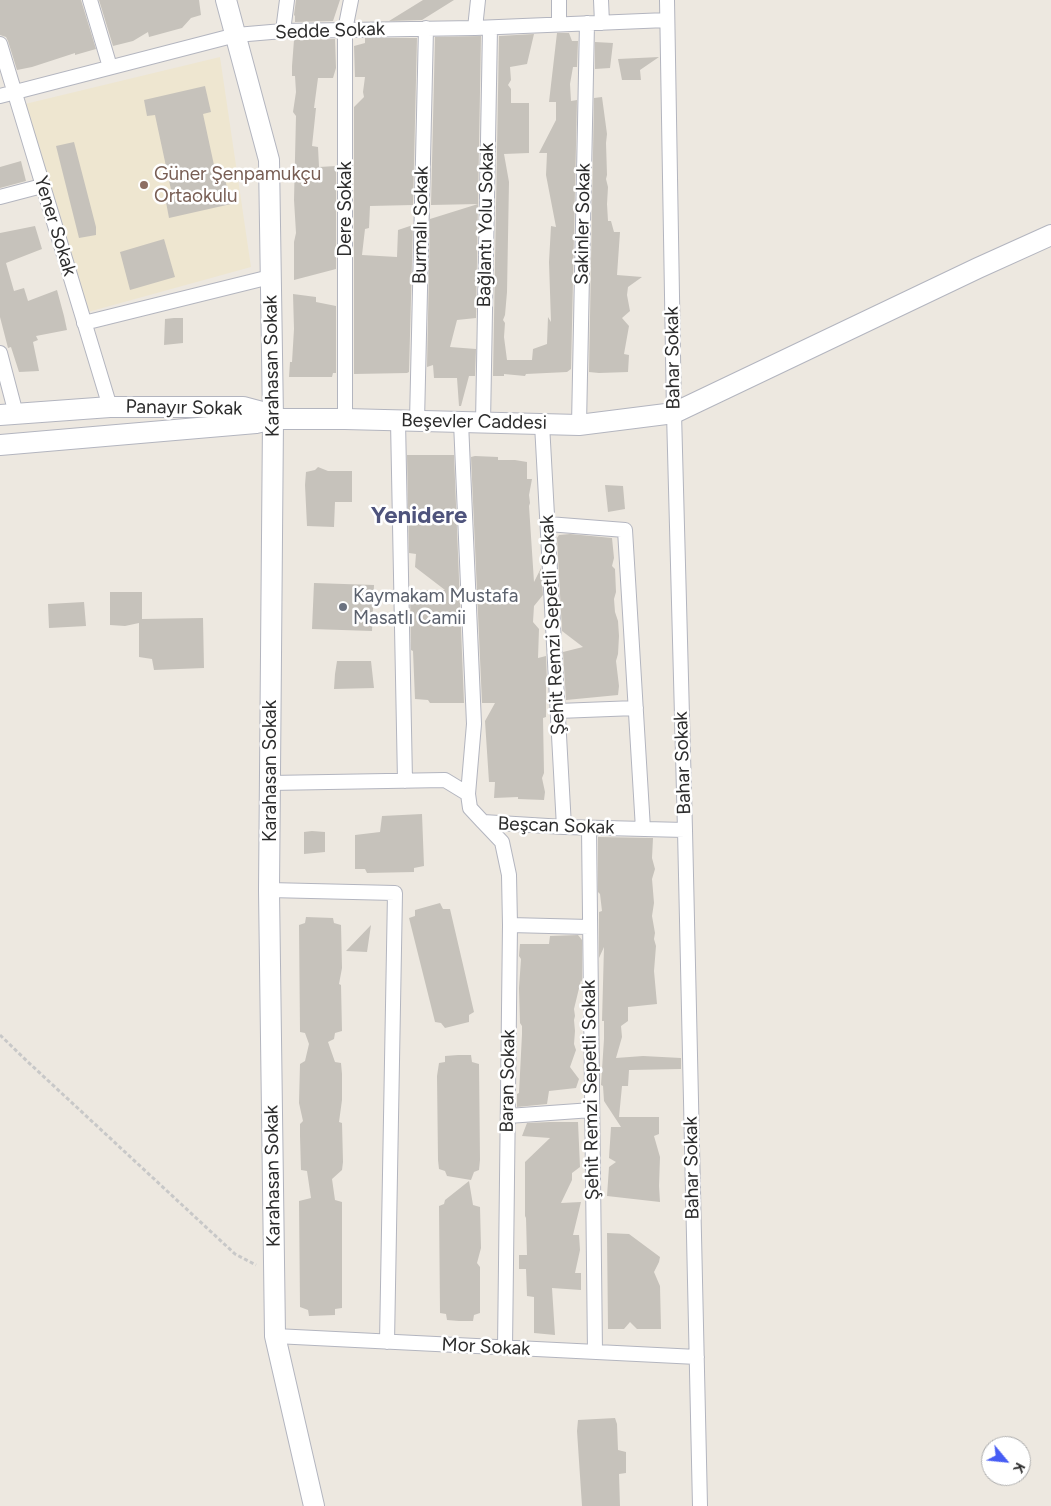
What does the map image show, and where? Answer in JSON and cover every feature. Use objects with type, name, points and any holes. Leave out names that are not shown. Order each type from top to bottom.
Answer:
[{"type":"street","points":[[90,0],[110,67]]},
{"type":"street","name":"Karahasan Sokak","points":[[226,0],[268,160],[273,419],[269,890],[275,1336],[314,1506]]},
{"type":"street","points":[[283,31],[287,0]]},
{"type":"street","name":"Dere Sokak","points":[[345,419],[345,30],[350,0]]},
{"type":"street","name":"Bağlantı Yolu Sokak","points":[[478,0],[483,28],[482,423]]},
{"type":"street","points":[[559,0],[559,24]]},
{"type":"street","points":[[602,0],[602,22]]},
{"type":"street","name":"Bahar Sokak","points":[[666,0],[700,1506]]},
{"type":"street","name":"Sedde Sokak","points":[[0,96],[236,35],[283,31],[483,28],[667,20]]},
{"type":"street","name":"Sakinler Sokak","points":[[579,425],[587,23]]},
{"type":"street","name":"Burmalı Sokak","points":[[405,781],[408,421],[426,28]]},
{"type":"street","name":"Yener Sokak","points":[[0,44],[110,407]]},
{"type":"street","points":[[0,197],[42,186]]},
{"type":"street","name":"Beşevler Caddesi","points":[[273,419],[579,425],[674,413],[1051,235]]},
{"type":"street","points":[[84,323],[270,277]]},
{"type":"street","points":[[0,353],[8,414]]},
{"type":"street","name":"Panayır Sokak","points":[[8,414],[110,407],[243,407],[258,411],[273,419]]},
{"type":"street","name":"Panayır Sokak","points":[[0,445],[256,423],[273,419]]},
{"type":"street","points":[[270,783],[445,780],[468,794],[474,724],[461,422]]},
{"type":"street","name":"Şehit Remzi Sepetli Sokak","points":[[542,424],[564,827]]},
{"type":"street","points":[[548,524],[625,530],[643,829]]},
{"type":"street","points":[[558,711],[636,708]]},
{"type":"street","name":"Beşcan Sokak","points":[[468,794],[470,808],[483,822],[589,828],[685,830]]},
{"type":"street","name":"Baran Sokak","points":[[483,822],[502,842],[509,875],[505,1348]]},
{"type":"street","name":"Şehit Remzi Sepetli Sokak","points":[[589,828],[595,1352]]},
{"type":"street","points":[[269,890],[395,892],[387,1342]]},
{"type":"street","points":[[510,925],[589,927]]},
{"type":"street","points":[[508,1116],[592,1110]]},
{"type":"street","name":"Mor Sokak","points":[[275,1336],[697,1357]]},
{"type":"path","points":[[0,1034],[235,1254],[256,1265],[274,1270]]},
{"type":"shaded area","name":"Güner Şenpamukçu Ortaokulu","points":[[220,57],[251,267],[88,312],[25,104]]},
{"type":"building","points":[[0,0],[81,0],[96,49],[75,55],[75,53],[17,70],[8,41],[6,37],[0,35]]},
{"type":"building","points":[[99,0],[199,0],[201,15],[191,18],[182,28],[149,37],[148,32],[133,41],[113,46]]},
{"type":"building","points":[[296,0],[340,0],[333,21],[295,22]]},
{"type":"building","points":[[423,0],[454,0],[422,20],[389,21]]},
{"type":"building","points":[[557,33],[569,33],[572,41],[578,41],[577,67],[573,67],[570,84],[571,101],[577,100],[571,369],[567,372],[526,374],[525,376],[504,374],[504,376],[493,376],[499,36],[534,34],[527,64],[510,67],[511,80],[508,85],[511,89],[511,103],[529,103],[529,153],[504,154],[509,182],[507,292],[503,320],[505,323],[504,337],[507,360],[532,360],[533,349],[547,344],[548,317],[551,322],[549,262],[551,226],[556,227],[546,175],[547,153],[539,153],[556,120],[556,102],[549,102]]},
{"type":"building","points":[[481,36],[478,204],[431,205],[435,37]]},
{"type":"building","points":[[365,38],[417,38],[413,205],[370,206],[369,228],[365,229],[362,255],[397,257],[398,230],[413,225],[409,372],[407,373],[354,374],[354,107],[364,97],[365,77],[355,77],[354,46],[365,43]]},
{"type":"building","points":[[335,39],[336,68],[333,78],[318,78],[312,146],[318,147],[319,167],[336,166],[336,269],[294,280],[296,116],[293,112],[296,92],[295,76],[292,76],[292,66],[294,40]]},
{"type":"building","points":[[595,42],[613,43],[610,68],[595,69]]},
{"type":"building","points":[[659,57],[640,70],[641,80],[622,80],[618,59]]},
{"type":"building","points":[[205,86],[211,112],[203,114],[217,179],[225,179],[231,204],[169,218],[166,202],[173,199],[155,115],[147,116],[144,100]]},
{"type":"building","points":[[602,97],[607,134],[606,179],[608,187],[608,221],[611,221],[614,232],[620,232],[617,275],[642,277],[628,287],[627,295],[630,311],[622,318],[629,326],[624,354],[629,355],[628,372],[589,372],[594,98]]},
{"type":"building","points":[[74,142],[96,227],[96,235],[79,238],[56,146]]},
{"type":"building","points":[[21,161],[26,181],[0,188],[0,167]]},
{"type":"building","points":[[478,204],[476,318],[457,320],[450,347],[476,349],[475,376],[469,376],[461,406],[459,406],[457,378],[434,378],[433,365],[427,367],[430,219]]},
{"type":"building","points":[[35,226],[42,249],[6,263],[14,291],[24,288],[28,301],[57,290],[67,330],[36,336],[38,340],[33,342],[39,371],[19,372],[11,347],[8,348],[0,317],[0,233]]},
{"type":"building","points":[[164,239],[175,277],[130,290],[120,252]]},
{"type":"building","points":[[293,294],[316,297],[316,302],[336,306],[336,373],[333,373],[332,377],[289,377],[294,329]]},
{"type":"building","points":[[183,318],[183,343],[164,345],[165,319]]},
{"type":"building","points":[[407,455],[454,455],[464,703],[430,703],[428,700],[415,699],[413,651],[411,650],[410,590],[445,590],[415,567],[416,554],[409,553]]},
{"type":"building","points":[[471,457],[498,457],[498,460],[527,462],[527,479],[532,479],[529,506],[534,582],[541,568],[543,595],[534,606],[533,622],[539,629],[538,658],[546,656],[547,681],[546,717],[543,718],[544,773],[542,778],[545,792],[544,800],[518,799],[518,797],[494,798],[495,782],[489,782],[485,721],[495,703],[482,703]]},
{"type":"building","points":[[318,467],[328,471],[352,471],[352,502],[335,502],[334,527],[307,526],[306,472],[315,470]]},
{"type":"building","points":[[605,485],[623,486],[625,509],[608,512]]},
{"type":"building","points":[[570,534],[612,538],[614,558],[612,566],[615,569],[616,592],[614,599],[619,636],[616,661],[619,686],[618,695],[566,700],[563,652],[583,647],[562,631],[557,538],[559,535]]},
{"type":"building","name":"Kaymakam Mustafa Masatlı Camii","points":[[314,583],[374,585],[372,631],[312,629]]},
{"type":"building","points":[[110,592],[142,592],[142,619],[203,618],[204,668],[154,670],[152,659],[139,657],[139,623],[125,626],[110,625]]},
{"type":"building","points":[[84,602],[86,626],[49,628],[48,604]]},
{"type":"building","points":[[337,661],[371,661],[374,688],[334,689]]},
{"type":"building","points":[[422,814],[424,866],[414,868],[414,872],[367,873],[365,869],[355,869],[355,835],[380,832],[382,816]]},
{"type":"building","points":[[304,832],[325,832],[325,852],[304,854]]},
{"type":"building","points":[[598,837],[653,838],[652,858],[655,869],[652,879],[654,903],[652,916],[656,946],[654,971],[657,1004],[628,1007],[628,1021],[621,1026],[622,1037],[616,1058],[643,1056],[681,1058],[681,1069],[629,1070],[628,1086],[622,1086],[619,1117],[659,1117],[659,1134],[654,1136],[660,1157],[660,1202],[607,1196],[609,1167],[616,1162],[609,1158],[611,1127],[621,1127],[604,1101],[603,1086],[601,1085],[604,1039],[604,1021],[602,1021],[604,947],[599,958],[599,912],[602,911],[600,894],[598,892]]},
{"type":"building","points":[[440,903],[443,909],[450,909],[474,1012],[469,1015],[469,1022],[445,1028],[441,1023],[435,1022],[409,918],[415,916],[415,910]]},
{"type":"building","points":[[306,917],[333,918],[334,923],[341,925],[342,968],[339,984],[341,985],[342,1031],[335,1033],[334,1039],[328,1042],[335,1062],[341,1063],[342,1074],[342,1100],[339,1122],[342,1123],[343,1162],[342,1170],[332,1179],[335,1200],[342,1202],[342,1308],[335,1309],[335,1315],[309,1316],[308,1310],[300,1307],[299,1201],[311,1198],[307,1171],[301,1170],[300,1124],[303,1121],[299,1103],[300,1064],[305,1061],[309,1044],[305,1033],[300,1032],[299,925],[305,923]]},
{"type":"building","points":[[371,925],[367,952],[346,951]]},
{"type":"building","points":[[578,935],[582,940],[582,982],[581,980],[574,1009],[574,1044],[576,1050],[570,1067],[579,1079],[576,1088],[549,1091],[547,1104],[517,1107],[522,1034],[519,988],[520,944],[549,944],[550,936]]},
{"type":"building","points":[[471,1055],[472,1062],[479,1064],[480,1160],[479,1170],[474,1172],[471,1180],[447,1176],[445,1171],[439,1169],[438,1160],[437,1076],[439,1063],[445,1062],[445,1056]]},
{"type":"building","points":[[578,1122],[580,1167],[572,1173],[572,1180],[561,1203],[581,1202],[573,1235],[579,1235],[580,1250],[575,1273],[581,1273],[581,1290],[552,1288],[555,1335],[534,1333],[534,1297],[527,1296],[526,1269],[519,1269],[519,1255],[527,1255],[525,1162],[550,1138],[522,1136],[527,1123]]},
{"type":"building","points":[[469,1181],[473,1205],[480,1207],[481,1248],[477,1263],[480,1267],[480,1313],[474,1315],[473,1321],[447,1320],[446,1314],[440,1313],[439,1206],[444,1204],[445,1200]]},
{"type":"building","points":[[607,1233],[629,1234],[660,1257],[654,1272],[660,1286],[661,1329],[637,1329],[630,1322],[624,1329],[608,1329]]},
{"type":"building","points":[[615,1418],[618,1450],[626,1452],[626,1473],[619,1474],[620,1506],[582,1506],[577,1431],[578,1420]]},
{"type":"place","name":"Güner Şenpamukçu Ortaokulu","points":[[144,185]]},
{"type":"place","name":"Kaymakam Mustafa Masatlı Camii","points":[[343,607]]},
{"type":"district","name":"Yenidere","points":[[419,516]]}]
